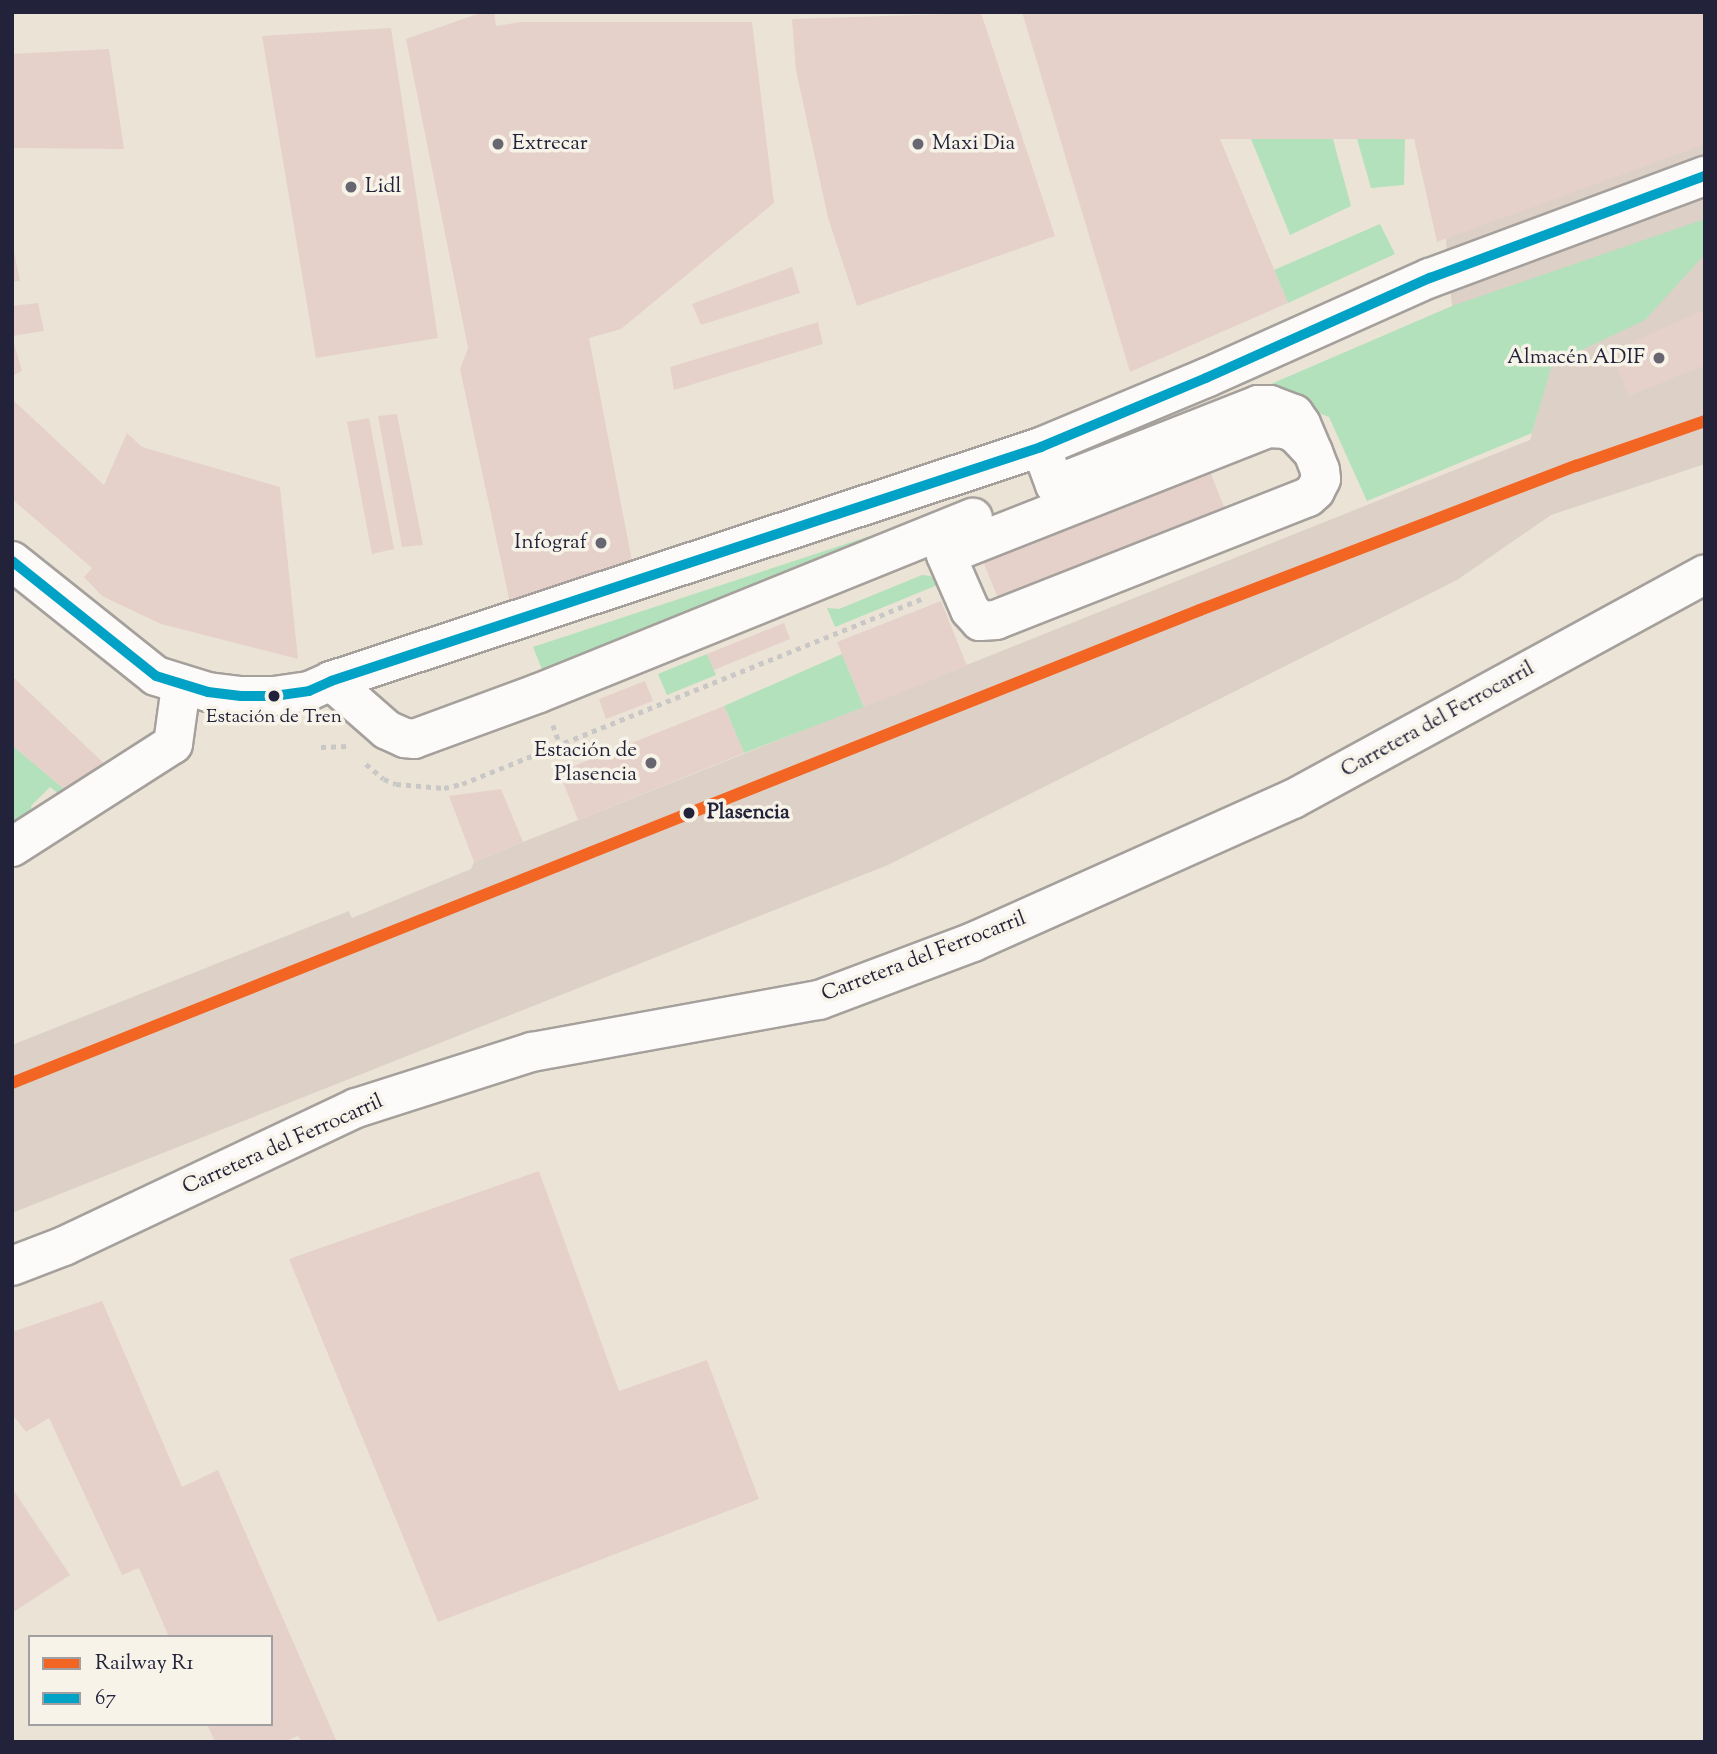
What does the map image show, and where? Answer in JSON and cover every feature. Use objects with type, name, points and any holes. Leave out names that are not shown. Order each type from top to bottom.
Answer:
[{"type":"street","points":[[12,561],[156,676],[181,686],[240,696],[274,696],[309,691],[331,681],[1041,447],[1206,378],[1430,278],[1705,176]]},
{"type":"street","points":[[331,681],[387,730],[405,738],[414,738],[552,688],[1258,405],[1270,404],[1294,414],[1313,452],[1321,479],[1315,491],[1308,496],[996,620],[980,621],[974,616],[946,555]]},
{"type":"street","points":[[801,588],[866,587],[1268,428],[1286,429],[1296,434],[1313,452]]},
{"type":"street","points":[[1041,447],[1055,485]]},
{"type":"street","name":"Carretera del Ferrocarril","points":[[12,1266],[64,1246],[356,1108],[532,1052],[819,1000],[973,942],[1293,799],[1705,574]]},
{"type":"street","points":[[12,848],[173,744],[181,686]]},
{"type":"path","points":[[362,761],[384,779],[396,784],[444,788],[462,784],[939,592]]},
{"type":"path","points":[[321,747],[345,744],[352,751]]},
{"type":"shaded area","points":[[1425,12],[1705,12],[1705,464],[1551,515],[1457,580],[888,865],[12,1213],[12,1045],[349,911],[352,918],[471,869],[474,862],[523,842],[1530,440],[1551,365],[1487,395],[1452,306]]},
{"type":"green space","points":[[1251,139],[1333,139],[1351,206],[1290,235]]},
{"type":"green space","points":[[1357,139],[1405,139],[1404,185],[1371,188]]},
{"type":"green space","points":[[1705,219],[1705,254],[1645,320],[1552,364],[1532,433],[1367,501],[1329,417],[1265,392],[1271,384],[1452,306]]},
{"type":"green space","points":[[1380,224],[1395,254],[1288,303],[1274,270]]},
{"type":"green space","points":[[870,536],[877,545],[545,677],[533,647]]},
{"type":"green space","points":[[922,575],[930,576],[940,584],[835,627],[827,608],[839,609]]},
{"type":"green space","points":[[707,654],[716,675],[667,695],[658,674]]},
{"type":"green space","points":[[842,654],[864,707],[744,753],[724,706]]},
{"type":"green space","points":[[12,745],[76,799],[65,799],[50,787],[31,806],[35,821],[12,834]]},
{"type":"building","points":[[483,12],[494,12],[496,26],[521,22],[752,22],[774,203],[621,329],[589,338],[633,566],[510,603],[460,369],[468,348],[406,39]]},
{"type":"building","points":[[1022,12],[1705,12],[1705,144],[1437,242],[1414,139],[1220,139],[1288,303],[1130,372]]},
{"type":"building","name":"Maxi Dia","points":[[981,13],[1055,236],[857,306],[828,218],[796,70],[792,19]]},
{"type":"building","name":"Lidl","points":[[391,28],[438,338],[316,358],[262,36]]},
{"type":"building","points":[[109,49],[124,149],[12,148],[12,54]]},
{"type":"building","points":[[12,241],[20,281],[12,282]]},
{"type":"building","points":[[792,267],[800,293],[701,325],[692,304]]},
{"type":"building","points":[[38,303],[44,331],[12,336],[12,306]]},
{"type":"building","name":"Almacén ADIF","points":[[1701,311],[1705,319],[1705,365],[1629,396],[1611,352]]},
{"type":"building","points":[[818,322],[823,344],[674,390],[670,367]]},
{"type":"building","points":[[12,337],[22,371],[12,376]]},
{"type":"building","points":[[12,399],[104,485],[127,433],[142,447],[280,487],[298,659],[161,624],[102,596],[84,577],[92,568],[12,499]]},
{"type":"building","points":[[397,414],[423,545],[402,547],[378,416]]},
{"type":"building","points":[[369,418],[394,549],[372,554],[347,422]]},
{"type":"building","points":[[1207,464],[1227,514],[1001,606],[981,556]]},
{"type":"building","points":[[941,601],[967,666],[864,707],[837,642]]},
{"type":"building","points":[[784,623],[790,639],[714,670],[707,654]]},
{"type":"building","points":[[12,676],[112,771],[76,799],[12,745]]},
{"type":"building","points":[[645,681],[653,701],[606,719],[599,699]]},
{"type":"building","name":"Estación de Plasencia","points":[[724,706],[744,753],[578,820],[559,772]]},
{"type":"building","points":[[501,789],[523,842],[474,862],[449,796]]},
{"type":"building","points":[[539,1171],[619,1391],[707,1360],[759,1499],[438,1622],[289,1259]]},
{"type":"building","points":[[102,1301],[182,1487],[218,1470],[337,1742],[302,1742],[298,1736],[284,1742],[215,1742],[208,1726],[273,1726],[273,1635],[168,1635],[139,1568],[122,1575],[49,1418],[26,1432],[12,1414],[12,1332]]},
{"type":"building","points":[[12,1488],[70,1575],[12,1613]]},
{"type":"rail line","name":"R1","points":[[12,1083],[1200,610],[1576,466],[1705,421]]},
{"type":"transit line","name":"67","points":[[12,561],[156,676],[208,692],[241,696],[274,696],[309,691],[331,681],[1041,447],[1206,378],[1430,278],[1705,176]]},
{"type":"place","name":"Extrecar","points":[[498,144]]},
{"type":"place","name":"Maxi Dia","points":[[918,144]]},
{"type":"place","name":"Lidl","points":[[351,187]]},
{"type":"place","name":"Almacén ADIF","points":[[1659,358]]},
{"type":"place","name":"Infograf","points":[[601,543]]},
{"type":"place","name":"Estación de Tren","points":[[274,696]]},
{"type":"place","name":"Estación de Plasencia","points":[[651,763]]},
{"type":"place","name":"Plasencia","points":[[689,813]]}]
